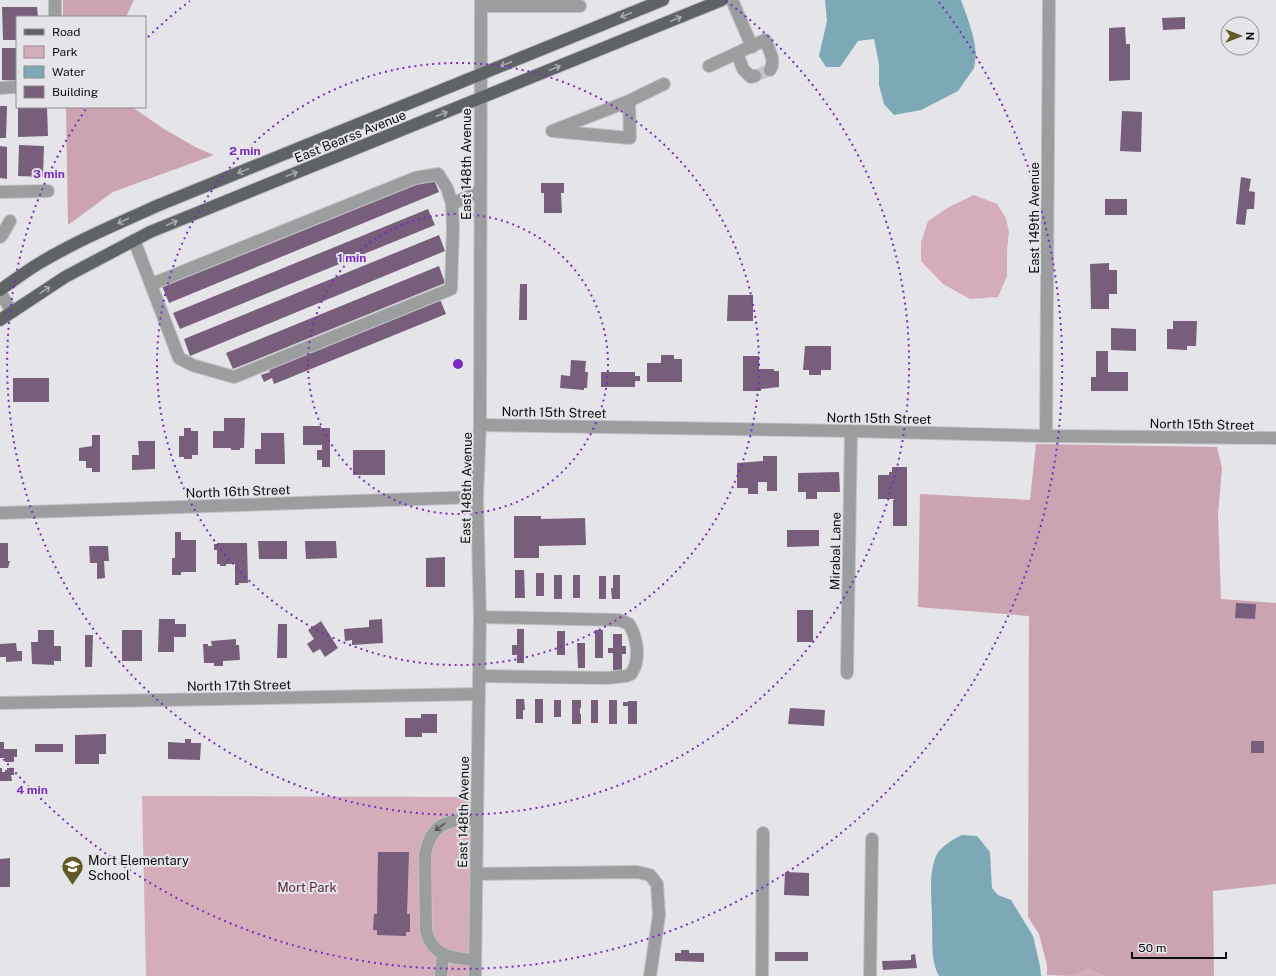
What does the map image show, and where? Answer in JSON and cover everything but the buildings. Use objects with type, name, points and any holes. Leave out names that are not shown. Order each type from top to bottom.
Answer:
[{"type":"main road","name":"East Bearss Avenue","points":[[0,291],[61,251],[159,205],[662,0]]},
{"type":"main road","name":"East Bearss Avenue","points":[[0,320],[64,277],[150,232],[722,0]]},
{"type":"street","points":[[55,0],[55,16]]},
{"type":"street","points":[[732,0],[752,47]]},
{"type":"street","name":"East 149th Avenue","points":[[1046,436],[1049,0]]},
{"type":"street","points":[[481,3],[580,6]]},
{"type":"street","name":"East 148th Avenue","points":[[475,976],[480,617],[477,497],[480,425],[481,3]]},
{"type":"street","points":[[709,66],[765,40],[772,56],[773,63],[770,70]]},
{"type":"street","points":[[737,53],[743,70],[751,76],[755,76]]},
{"type":"street","points":[[629,101],[630,138],[552,131],[629,101],[664,84]]},
{"type":"street","points":[[0,88],[16,87]]},
{"type":"street","points":[[134,240],[179,358],[192,366],[234,377],[451,289],[453,229],[452,204],[447,188],[438,174],[415,178],[152,284]]},
{"type":"street","points":[[452,204],[480,191]]},
{"type":"street","points":[[0,192],[48,192]]},
{"type":"street","points":[[0,237],[10,221]]},
{"type":"street","points":[[0,291],[12,312]]},
{"type":"street","name":"North 15th Street","points":[[480,425],[851,431],[1046,436],[1276,438]]},
{"type":"street","name":"Mirabal Lane","points":[[847,672],[851,431]]},
{"type":"street","name":"North 16th Street","points":[[0,513],[477,497]]},
{"type":"street","points":[[479,676],[607,678],[626,676],[631,674],[636,662],[637,650],[634,632],[629,624],[619,620],[480,617]]},
{"type":"street","name":"North 17th Street","points":[[0,704],[479,694]]},
{"type":"street","points":[[475,960],[443,954],[432,946],[426,931],[425,855],[427,844],[435,830],[441,824],[460,819],[477,818]]},
{"type":"street","points":[[762,976],[763,833]]},
{"type":"street","points":[[870,976],[872,839]]},
{"type":"street","points":[[476,874],[637,872],[650,875],[657,884],[659,915],[650,976]]},
{"type":"street","points":[[441,976],[443,954]]},
{"type":"green space","points":[[974,195],[997,204],[1006,218],[1009,232],[1007,276],[998,297],[970,299],[943,284],[921,261],[921,242],[928,221],[949,207]]},
{"type":"green space","name":"Mort Park","points":[[142,796],[470,797],[469,976],[146,976]]},
{"type":"green space","points":[[1089,969],[1104,976],[1070,976]]},
{"type":"shaded area","points":[[63,0],[134,0],[126,16],[63,16]]},
{"type":"shaded area","points":[[66,108],[133,108],[164,129],[197,148],[214,155],[113,192],[68,225]]},
{"type":"shaded area","points":[[1036,444],[1217,447],[1222,468],[1218,514],[1221,599],[1276,603],[1276,884],[1213,891],[1214,976],[1104,976],[1089,969],[1070,976],[1047,975],[1047,965],[1039,934],[1028,917],[1029,616],[918,607],[920,494],[1030,500]]},
{"type":"water","points":[[825,0],[961,0],[974,40],[976,54],[974,68],[958,91],[921,110],[894,115],[884,104],[879,85],[879,64],[874,39],[858,41],[840,67],[826,67],[819,56],[827,21]]},
{"type":"water","points":[[962,835],[977,836],[990,852],[992,888],[998,895],[1011,900],[1033,936],[1041,976],[939,976],[934,963],[932,949],[932,872],[936,856],[940,849]]},
{"type":"tunnel","points":[[755,76],[770,70]]},
{"type":"place","name":"Mort Elementary School","points":[[72,886]]}]
